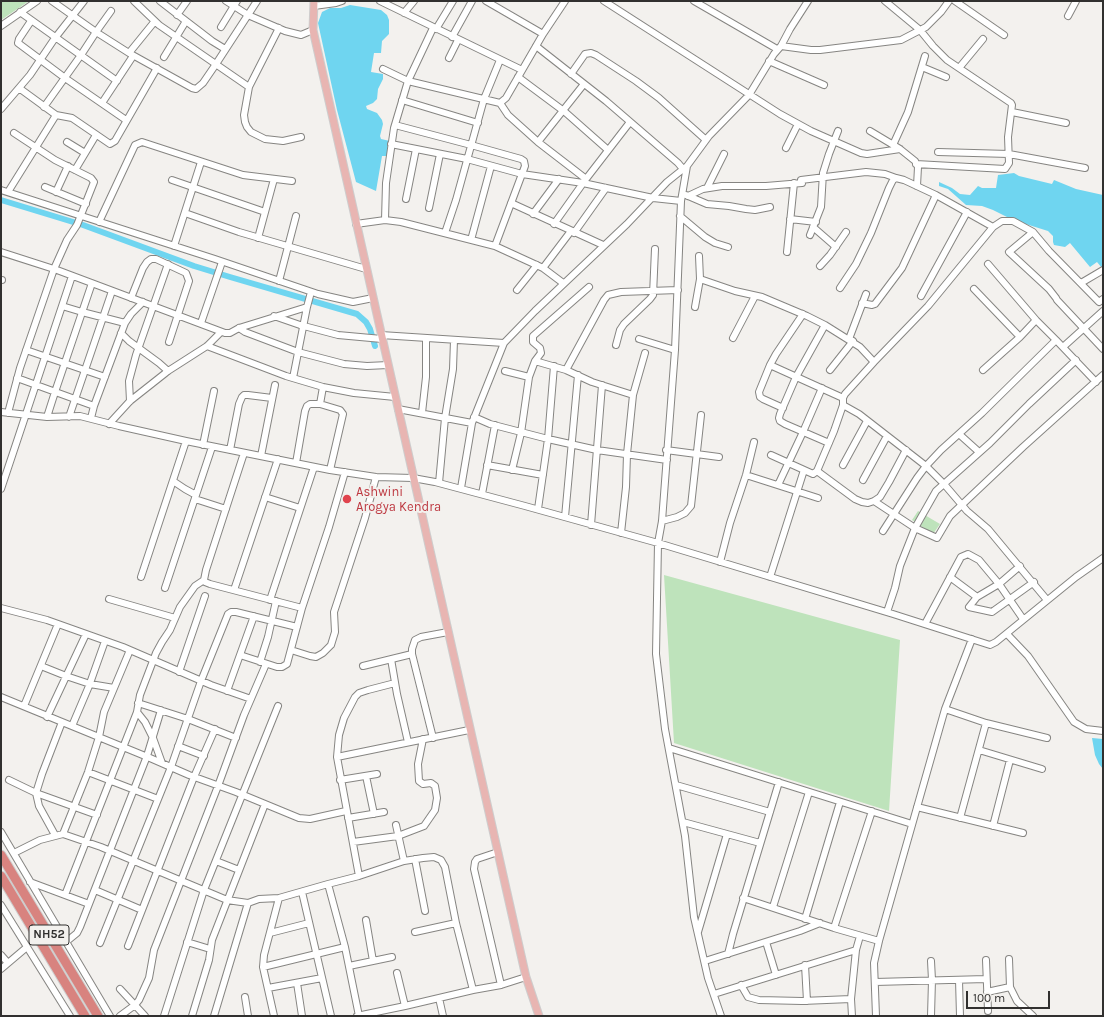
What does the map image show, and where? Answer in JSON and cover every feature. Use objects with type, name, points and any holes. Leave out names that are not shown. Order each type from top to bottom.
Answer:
[{"type":"highway","name":"NH52","points":[[1,855],[98,1016]]},
{"type":"highway","name":"NH52","points":[[1,876],[84,1016]]},
{"type":"main road","points":[[314,4],[312,30],[469,730],[526,977],[538,1016]]},
{"type":"street","points":[[1,26],[37,1]]},
{"type":"street","points":[[52,1],[72,16],[131,54],[196,89],[203,83],[257,1]]},
{"type":"street","points":[[1,109],[19,88],[84,1]]},
{"type":"street","points":[[134,1],[155,21],[176,37],[249,87]]},
{"type":"street","points":[[160,1],[212,41],[225,49]]},
{"type":"street","points":[[177,14],[187,1]]},
{"type":"street","points":[[226,1],[235,4],[248,15],[279,28],[301,35],[312,30]]},
{"type":"street","points":[[314,4],[336,3],[342,1]]},
{"type":"street","points":[[380,1],[522,70]]},
{"type":"street","points":[[404,13],[414,1]]},
{"type":"street","points":[[385,220],[386,183],[391,144],[402,100],[408,81],[435,28],[453,1]]},
{"type":"street","points":[[449,58],[455,38],[472,1]]},
{"type":"street","points":[[488,1],[543,34]]},
{"type":"street","points":[[500,103],[506,98],[543,34],[565,1]]},
{"type":"street","points":[[604,1],[749,95],[798,124],[856,152],[867,154],[900,149]]},
{"type":"street","points":[[461,488],[473,420],[504,343],[534,310],[653,198],[667,182],[685,168],[706,140],[749,95],[808,1]]},
{"type":"street","points":[[885,1],[920,30],[947,60],[1012,105],[1008,137],[1009,163],[1005,169],[916,164]]},
{"type":"street","points":[[697,2],[779,48],[820,50],[901,40],[926,27],[941,12],[949,1]]},
{"type":"street","points":[[955,1],[1004,35]]},
{"type":"street","points":[[1068,16],[1076,1]]},
{"type":"street","points":[[221,27],[235,4]]},
{"type":"street","points":[[44,106],[111,11]]},
{"type":"street","points":[[20,12],[31,22],[117,81]]},
{"type":"street","points":[[102,103],[117,81],[131,54],[155,21]]},
{"type":"street","points":[[164,57],[186,21]]},
{"type":"street","points":[[31,22],[19,39],[18,43],[65,78],[126,120]]},
{"type":"street","points":[[279,28],[249,87],[244,115],[247,127],[251,132],[265,139],[283,141],[300,137]]},
{"type":"street","points":[[959,68],[982,39]]},
{"type":"street","points":[[536,46],[685,168]]},
{"type":"street","points":[[571,74],[585,54],[591,53],[596,55],[659,98],[706,140]]},
{"type":"street","points":[[893,145],[908,112],[925,56]]},
{"type":"street","points":[[445,233],[484,99],[500,60]]},
{"type":"street","points":[[769,61],[824,85]]},
{"type":"street","points":[[922,67],[946,76]]},
{"type":"street","points":[[19,88],[56,115],[72,118],[108,143],[112,143],[157,68]]},
{"type":"street","points":[[382,70],[408,81],[500,103],[508,115],[584,181]]},
{"type":"street","points":[[518,77],[563,110],[608,150]]},
{"type":"street","points":[[538,142],[584,84]]},
{"type":"street","points":[[402,100],[478,123]]},
{"type":"street","points":[[1012,112],[1066,123]]},
{"type":"street","points":[[8,192],[56,115]]},
{"type":"street","points":[[554,224],[584,181],[630,122]]},
{"type":"street","points":[[786,148],[798,124]]},
{"type":"street","points":[[395,126],[523,160],[525,163],[522,174],[495,246]]},
{"type":"street","points":[[810,235],[821,208],[822,180],[829,154],[838,131]]},
{"type":"street","points":[[870,131],[912,157],[916,164],[917,182]]},
{"type":"street","points":[[14,133],[68,166],[91,178],[94,182],[79,220],[66,240],[54,269],[4,413],[48,417],[80,416],[203,445],[314,467],[376,476],[413,478],[461,488],[658,543],[887,612],[990,645],[1007,634],[1023,619],[1076,577],[1103,558]]},
{"type":"street","points":[[75,170],[96,135]]},
{"type":"street","points":[[67,142],[85,153]]},
{"type":"street","points":[[99,222],[135,145],[138,142],[148,143],[243,175],[292,181]]},
{"type":"street","points":[[391,144],[467,159],[522,174],[584,181],[606,188],[653,198],[681,201]]},
{"type":"street","points":[[406,199],[416,149]]},
{"type":"street","points":[[938,152],[1009,154],[1085,168]]},
{"type":"street","points":[[429,208],[440,154]]},
{"type":"street","points":[[707,188],[724,154]]},
{"type":"street","points":[[174,246],[201,162]]},
{"type":"street","points":[[56,192],[68,166]]},
{"type":"street","points":[[471,240],[491,166]]},
{"type":"street","points":[[685,168],[685,195],[681,201],[680,216],[678,290],[666,450],[667,460],[662,521],[658,543],[656,654],[669,748],[683,822],[694,917],[721,1016]]},
{"type":"street","points":[[685,195],[707,188],[794,183],[822,180],[866,172],[885,174],[896,178],[917,182],[936,195],[993,227]]},
{"type":"street","points":[[840,288],[856,264],[871,233],[889,188],[893,180],[896,178]]},
{"type":"street","points":[[258,238],[274,179]]},
{"type":"street","points":[[533,214],[559,179]]},
{"type":"street","points":[[172,180],[265,212]]},
{"type":"street","points":[[787,252],[794,183]]},
{"type":"street","points":[[45,187],[86,204]]},
{"type":"street","points":[[543,268],[573,232],[606,188]]},
{"type":"street","points":[[1,190],[79,220],[99,222],[279,281],[311,293],[353,302],[373,298]]},
{"type":"street","points":[[685,195],[707,204],[729,206],[746,210],[755,210],[770,206]]},
{"type":"street","points":[[862,303],[872,305],[878,302],[902,268],[936,195]]},
{"type":"street","points":[[511,203],[603,246]]},
{"type":"street","points":[[921,296],[967,212]]},
{"type":"street","points":[[185,213],[258,238],[366,269]]},
{"type":"street","points":[[279,281],[296,216]]},
{"type":"street","points":[[680,216],[705,237],[728,248]]},
{"type":"street","points":[[790,219],[815,224],[836,247]]},
{"type":"street","points":[[356,224],[385,220],[401,222],[495,246],[543,268],[563,283]]},
{"type":"street","points":[[771,455],[813,474],[817,471],[843,405],[843,398],[845,394],[928,306],[993,227],[1002,221],[1013,221],[1033,232],[1081,283],[1102,302]]},
{"type":"street","points":[[820,266],[846,232]]},
{"type":"street","points":[[1033,232],[1009,252],[1049,289],[1057,300],[1103,349]]},
{"type":"street","points":[[616,345],[620,330],[624,324],[650,299],[653,291],[655,249]]},
{"type":"street","points":[[1,252],[54,269],[201,323],[221,332],[230,333],[239,328],[307,305]]},
{"type":"street","points":[[695,307],[700,280],[699,256]]},
{"type":"street","points":[[132,298],[147,262],[153,259],[181,269],[186,273],[189,281],[169,342]]},
{"type":"street","points":[[201,323],[222,262]]},
{"type":"street","points":[[130,401],[129,381],[138,348],[168,264]]},
{"type":"street","points":[[988,264],[1036,320],[1096,382]]},
{"type":"street","points":[[517,290],[537,265]]},
{"type":"street","points":[[1081,283],[1103,270]]},
{"type":"street","points":[[1,489],[72,276]]},
{"type":"street","points":[[700,280],[755,296],[803,314],[860,346],[874,362]]},
{"type":"street","points":[[48,417],[92,283]]},
{"type":"street","points":[[512,470],[521,433],[529,377],[535,361],[541,353],[541,350],[533,342],[535,333],[589,286]]},
{"type":"street","points":[[974,289],[1020,337]]},
{"type":"street","points":[[566,370],[608,295],[621,292],[678,290]]},
{"type":"street","points":[[69,416],[112,291]]},
{"type":"street","points":[[293,378],[307,305],[311,293]]},
{"type":"street","points":[[830,370],[851,340],[866,294]]},
{"type":"street","points":[[733,338],[755,296]]},
{"type":"street","points":[[91,418],[94,406],[125,323],[131,314],[143,302]]},
{"type":"street","points":[[62,306],[125,323]]},
{"type":"street","points":[[1063,347],[1103,311]]},
{"type":"street","points":[[783,408],[763,399],[759,394],[760,387],[770,365],[803,314]]},
{"type":"street","points":[[274,316],[304,326],[338,334],[365,338],[381,337],[504,343]]},
{"type":"street","points":[[983,370],[1020,337],[1036,320]]},
{"type":"street","points":[[825,325],[796,377],[780,414],[780,421],[829,443]]},
{"type":"street","points":[[239,328],[253,335],[298,352],[344,364],[367,366],[388,365]]},
{"type":"street","points":[[109,424],[130,401],[168,371],[207,346],[221,332]]},
{"type":"street","points":[[121,333],[138,348],[159,362],[168,371]]},
{"type":"street","points":[[422,413],[426,377],[426,339]]},
{"type":"street","points":[[639,339],[674,350]]},
{"type":"street","points":[[439,483],[445,418],[453,369],[454,340]]},
{"type":"street","points":[[883,531],[926,466],[1056,340]]},
{"type":"street","points":[[207,346],[293,378],[323,387],[395,397]]},
{"type":"street","points":[[26,350],[105,377]]},
{"type":"street","points":[[621,533],[633,394],[645,353]]},
{"type":"street","points":[[887,612],[900,566],[915,528],[934,495],[1076,360]]},
{"type":"street","points":[[535,361],[566,370],[602,385],[633,394]]},
{"type":"street","points":[[770,365],[843,398]]},
{"type":"street","points":[[538,509],[548,439],[554,366]]},
{"type":"street","points":[[504,371],[529,377]]},
{"type":"street","points":[[565,517],[578,375]]},
{"type":"street","points":[[874,501],[915,528],[937,538],[950,516],[1023,447],[1103,375]]},
{"type":"street","points":[[17,378],[94,406]]},
{"type":"street","points":[[261,456],[275,385]]},
{"type":"street","points":[[591,525],[602,385]]},
{"type":"street","points":[[320,404],[323,387]]},
{"type":"street","points":[[778,485],[822,388]]},
{"type":"street","points":[[203,445],[214,391]]},
{"type":"street","points":[[230,450],[239,404],[242,397],[244,395],[248,395],[272,398]]},
{"type":"street","points":[[296,463],[307,406],[310,404],[320,404],[340,410],[343,414],[330,470]]},
{"type":"street","points":[[843,405],[867,421],[926,466],[963,504],[967,511],[988,529],[1034,582],[1047,600]]},
{"type":"street","points":[[398,409],[445,418],[473,420],[521,433],[597,450],[667,460]]},
{"type":"street","points":[[662,521],[681,515],[691,506],[701,415]]},
{"type":"street","points":[[843,465],[867,421]]},
{"type":"street","points":[[482,494],[495,426]]},
{"type":"street","points":[[959,434],[979,452]]},
{"type":"street","points":[[863,480],[887,436]]},
{"type":"street","points":[[141,577],[186,441]]},
{"type":"street","points":[[720,562],[730,523],[746,475],[754,442]]},
{"type":"street","points":[[165,588],[212,446]]},
{"type":"street","points":[[666,450],[719,457]]},
{"type":"street","points":[[817,471],[856,499],[868,503],[880,497],[906,450]]},
{"type":"street","points":[[65,895],[137,712],[138,703],[153,660],[170,630],[180,607],[195,586],[204,580],[244,453]]},
{"type":"street","points":[[234,590],[278,459]]},
{"type":"street","points":[[487,465],[543,475]]},
{"type":"street","points":[[120,1016],[139,1000],[149,978],[154,950],[251,699],[263,663],[271,621],[273,600],[300,508],[314,467]]},
{"type":"street","points":[[770,577],[804,470]]},
{"type":"street","points":[[240,655],[277,667],[285,666],[345,472]]},
{"type":"street","points":[[746,475],[818,498]]},
{"type":"street","points":[[291,650],[316,657],[323,653],[331,645],[335,632],[334,612],[376,476]]},
{"type":"street","points":[[173,481],[195,497],[226,509]]},
{"type":"street","points":[[265,497],[300,508]]},
{"type":"street","points":[[925,624],[961,557],[968,554],[979,560],[1000,584],[1023,619]]},
{"type":"street","points":[[1020,566],[1000,584],[976,597],[969,607],[992,612],[1034,582]]},
{"type":"street","points":[[950,577],[976,597]]},
{"type":"street","points":[[204,580],[210,584],[302,608]]},
{"type":"street","points":[[179,672],[205,596]]},
{"type":"street","points":[[109,598],[175,618]]},
{"type":"street","points":[[1,608],[58,624],[106,641],[201,681],[251,699]]},
{"type":"street","points":[[100,944],[171,767],[201,681],[228,614],[231,612],[236,612],[297,627]]},
{"type":"street","points":[[227,691],[254,616]]},
{"type":"street","points":[[24,706],[58,624]]},
{"type":"street","points":[[433,738],[412,654],[413,644],[421,637],[448,632]]},
{"type":"street","points":[[47,717],[86,634]]},
{"type":"street","points":[[1007,634],[1028,656],[1074,722],[1086,729],[1103,731]]},
{"type":"street","points":[[876,1016],[874,963],[879,941],[945,709],[972,639]]},
{"type":"street","points":[[72,726],[106,641]]},
{"type":"street","points":[[63,834],[88,772],[99,736],[104,712],[130,650]]},
{"type":"street","points":[[363,666],[412,654]]},
{"type":"street","points":[[391,659],[408,742]]},
{"type":"street","points":[[41,666],[90,684],[114,688]]},
{"type":"street","points":[[359,876],[340,780],[337,758],[339,735],[344,718],[355,697],[359,693],[395,683]]},
{"type":"street","points":[[1,697],[47,717],[99,736],[194,777],[299,818],[310,820],[346,811]]},
{"type":"street","points":[[138,703],[188,719],[236,738]]},
{"type":"street","points":[[164,1016],[204,890],[278,706]]},
{"type":"street","points":[[945,709],[986,723],[1047,738]]},
{"type":"street","points":[[66,942],[77,934],[147,756],[161,710]]},
{"type":"street","points":[[137,712],[145,722],[153,738],[162,763]]},
{"type":"street","points":[[55,835],[39,806],[36,793],[62,722]]},
{"type":"street","points":[[960,818],[986,723]]},
{"type":"street","points":[[128,946],[194,777],[215,729]]},
{"type":"street","points":[[337,758],[469,730]]},
{"type":"street","points":[[352,842],[398,836],[424,826],[435,810],[437,798],[435,786],[431,783],[420,783],[418,764],[424,739]]},
{"type":"street","points":[[178,746],[204,756]]},
{"type":"street","points":[[669,748],[912,824]]},
{"type":"street","points":[[979,750],[1042,769]]},
{"type":"street","points":[[993,826],[1010,760]]},
{"type":"street","points":[[88,772],[158,799]]},
{"type":"street","points":[[340,780],[377,774]]},
{"type":"street","points":[[366,776],[374,814]]},
{"type":"street","points":[[9,780],[36,793],[97,815]]},
{"type":"street","points":[[728,954],[743,898],[779,782]]},
{"type":"street","points":[[676,785],[770,812]]},
{"type":"street","points":[[773,907],[809,792]]},
{"type":"street","points":[[805,919],[840,802]]},
{"type":"street","points":[[192,1016],[209,960],[212,940],[265,804]]},
{"type":"street","points":[[917,807],[1022,833]]},
{"type":"street","points":[[834,928],[872,811]]},
{"type":"street","points":[[348,818],[384,812]]},
{"type":"street","points":[[683,822],[760,843]]},
{"type":"street","points":[[396,825],[404,861]]},
{"type":"street","points":[[1,832],[110,1016]]},
{"type":"street","points":[[14,853],[40,840],[63,834],[110,851],[227,900],[248,903],[262,899],[279,898],[302,892],[359,876],[404,861],[434,857],[441,860],[445,866],[456,923],[473,990]]},
{"type":"street","points":[[698,932],[727,834]]},
{"type":"street","points":[[498,852],[477,859],[474,869],[501,985]]},
{"type":"street","points":[[415,859],[425,911]]},
{"type":"street","points":[[216,861],[239,870]]},
{"type":"street","points":[[30,882],[89,904]]},
{"type":"street","points":[[328,884],[345,948],[358,1016],[501,985],[526,977]]},
{"type":"street","points":[[94,890],[142,910]]},
{"type":"street","points":[[302,892],[331,1016]]},
{"type":"street","points":[[274,1016],[263,967],[264,955],[279,898]]},
{"type":"street","points":[[743,898],[805,919],[879,941]]},
{"type":"street","points":[[214,1016],[248,903]]},
{"type":"street","points":[[1,905],[70,1016]]},
{"type":"street","points":[[366,920],[373,961]]},
{"type":"street","points":[[270,933],[309,923]]},
{"type":"street","points":[[415,932],[456,923]]},
{"type":"street","points":[[705,961],[820,923]]},
{"type":"street","points":[[852,1016],[856,950],[860,936]]},
{"type":"street","points":[[187,942],[210,949]]},
{"type":"street","points":[[766,942],[776,974]]},
{"type":"street","points":[[1,969],[27,947]]},
{"type":"street","points":[[263,967],[345,948]]},
{"type":"street","points":[[714,994],[856,950]]},
{"type":"street","points":[[1,955],[8,963]]},
{"type":"street","points":[[349,966],[392,957]]},
{"type":"street","points":[[1009,959],[1010,987],[1017,1001],[1033,1016]]},
{"type":"street","points":[[986,960],[988,1011]]},
{"type":"street","points":[[931,961],[931,1016]]},
{"type":"street","points":[[805,965],[807,1001]]},
{"type":"street","points":[[396,973],[405,1006]]},
{"type":"street","points":[[268,988],[322,978]]},
{"type":"street","points":[[875,982],[986,979]]},
{"type":"street","points":[[959,980],[960,1016]]},
{"type":"street","points":[[297,983],[302,1016]]},
{"type":"street","points":[[741,986],[746,995],[754,999],[807,1001],[852,999]]},
{"type":"street","points":[[987,992],[1010,987]]},
{"type":"street","points":[[120,989],[145,1016]]},
{"type":"street","points":[[245,997],[248,1016]]},
{"type":"street","points":[[439,998],[443,1016]]},
{"type":"green space","points":[[1,1],[29,1],[1,20]]},
{"type":"green space","points":[[918,511],[940,524],[933,534],[912,520]]},
{"type":"green space","points":[[664,575],[900,640],[889,811],[674,743]]},
{"type":"water","points":[[350,5],[381,10],[387,15],[389,20],[389,34],[382,41],[381,53],[374,53],[371,72],[383,74],[383,79],[378,89],[377,99],[373,103],[366,106],[367,109],[377,113],[382,120],[383,124],[380,136],[381,139],[390,141],[388,156],[382,156],[376,191],[356,182],[337,110],[318,23],[322,12],[330,8],[341,8]]},
{"type":"water","points":[[1014,173],[1019,176],[1052,184],[1054,180],[1076,189],[1103,195],[1102,268],[1097,262],[1090,267],[1070,243],[1065,247],[1054,245],[1053,236],[1048,231],[1013,220],[982,206],[966,205],[948,189],[939,186],[939,182],[952,188],[960,194],[970,195],[978,186],[982,188],[996,188],[998,175]]},
{"type":"water","points":[[1092,738],[1103,739],[1103,769],[1095,755]]},
{"type":"waterway","points":[[1,200],[83,225],[194,266],[357,314],[366,322],[370,329],[375,346]]},
{"type":"place","name":"Ashwini Arogya Kendra","points":[[347,499]]}]
